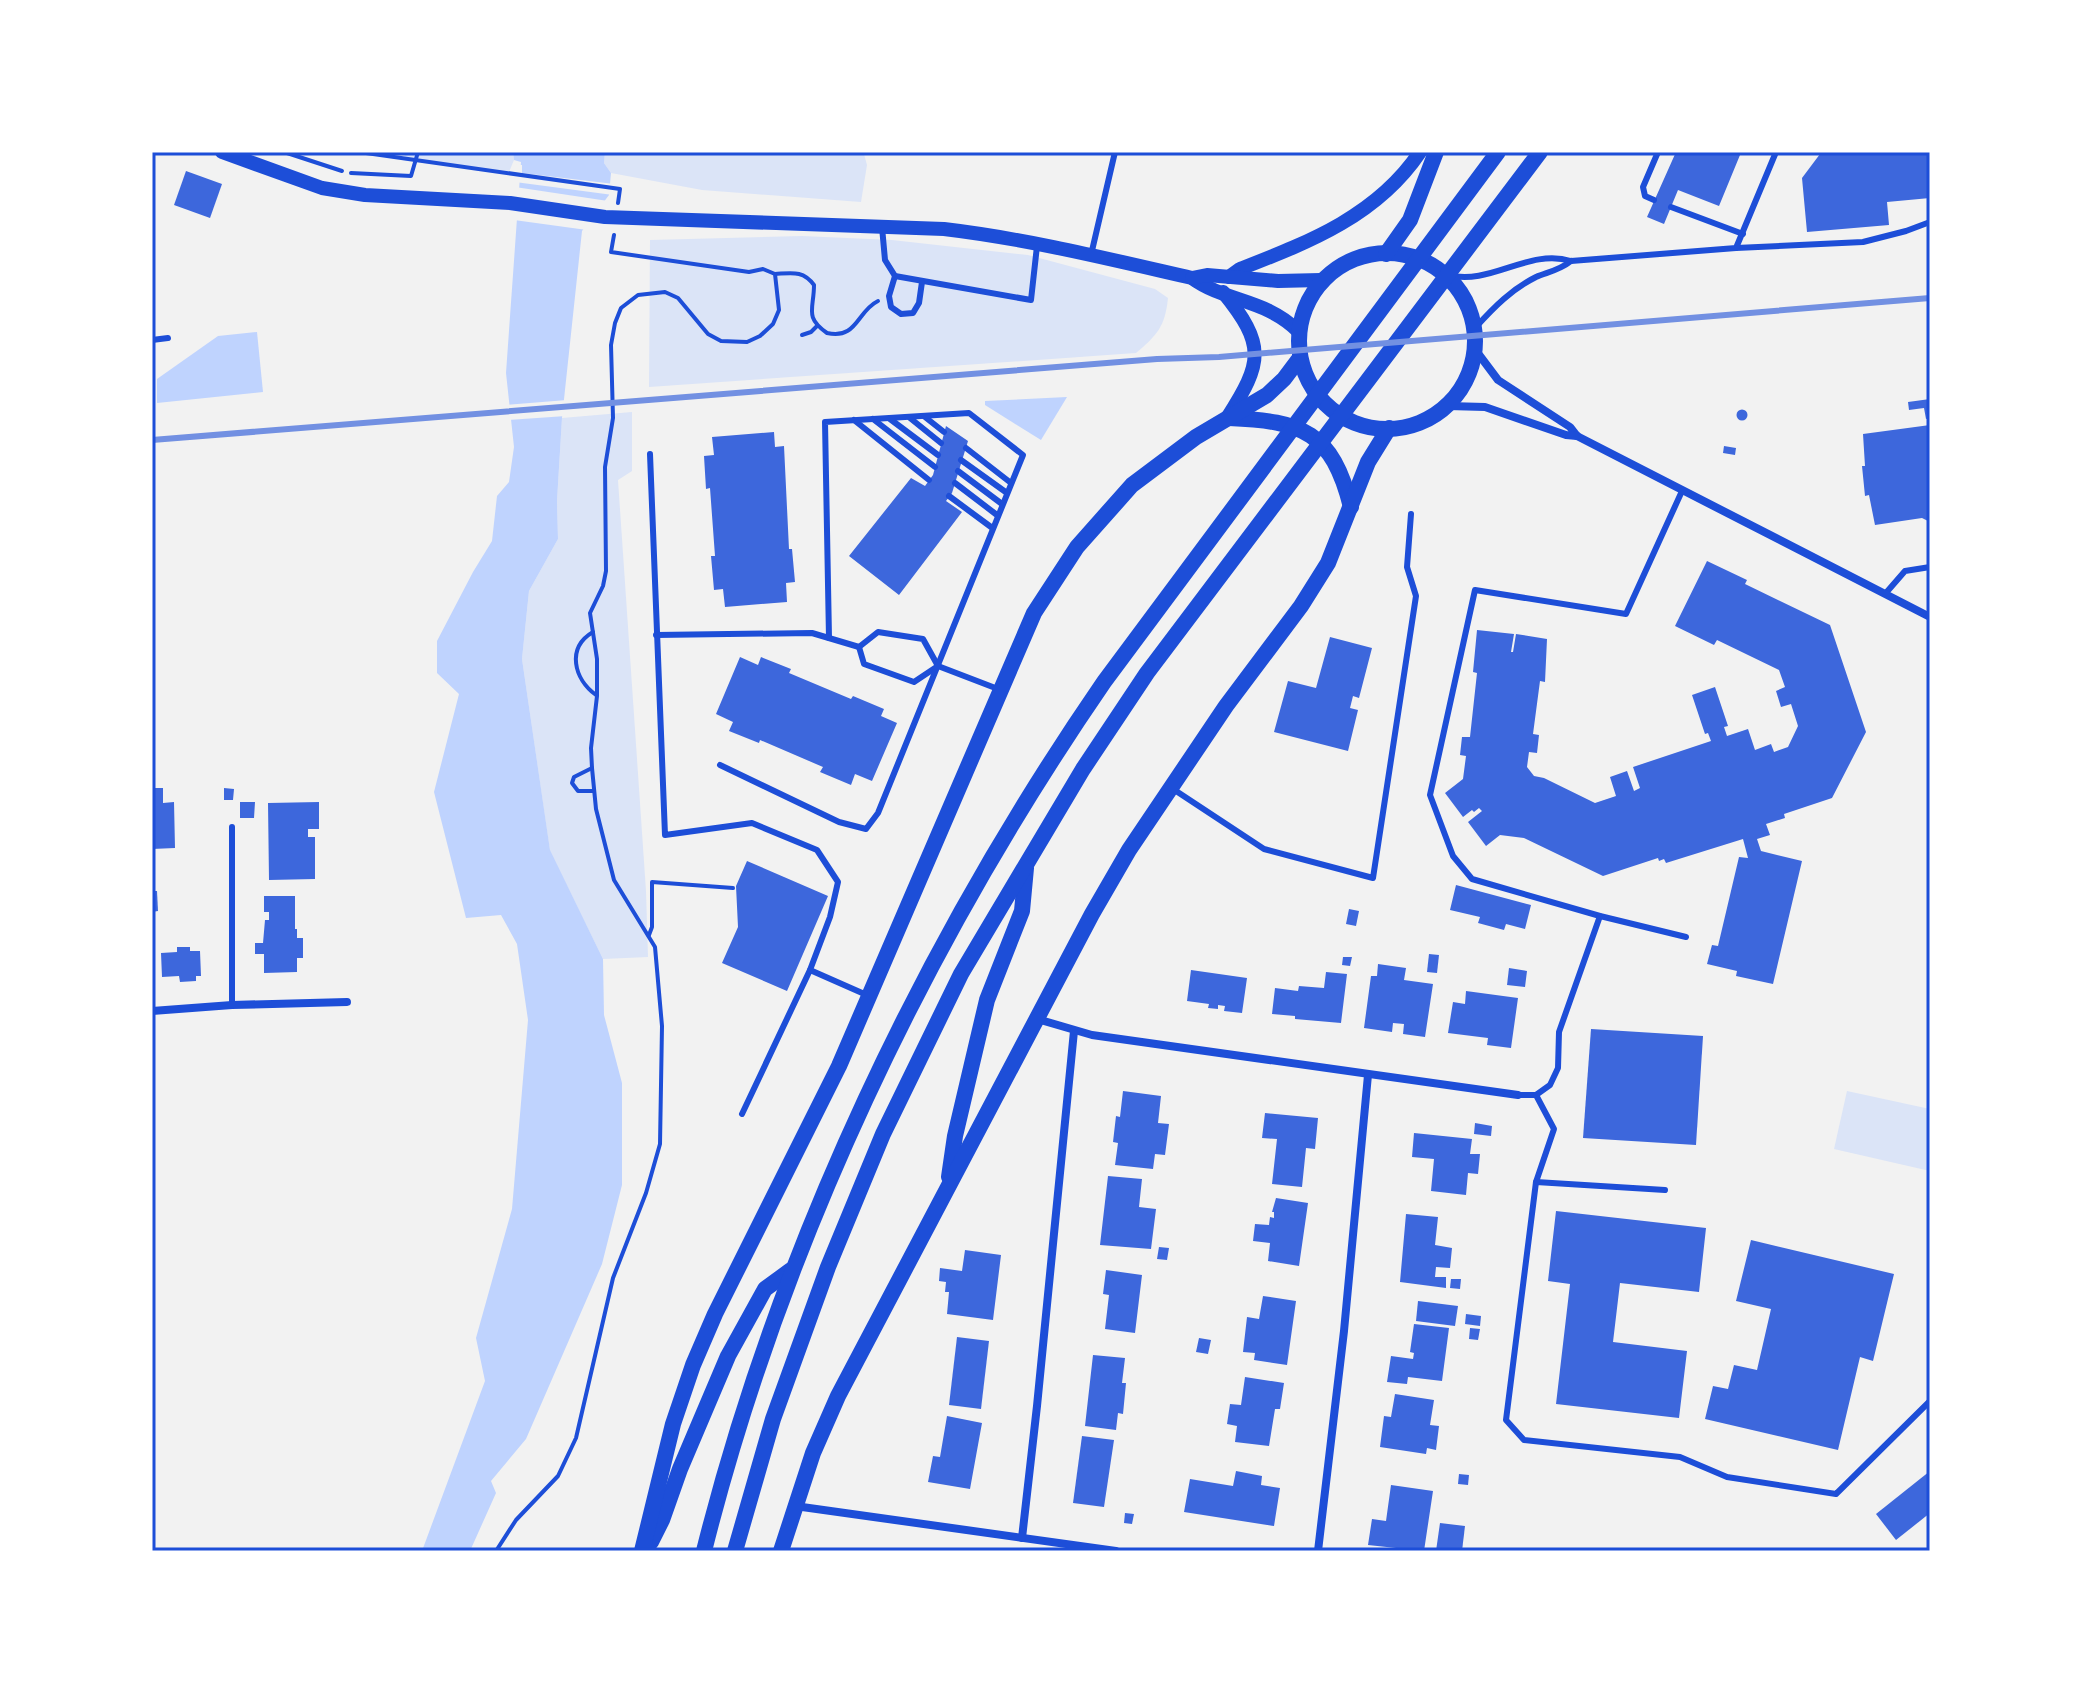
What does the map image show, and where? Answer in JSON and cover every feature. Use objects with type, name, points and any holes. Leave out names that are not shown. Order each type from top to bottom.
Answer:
[{"type":"main road","points":[[1386,254],[1410,220],[1436,152]]},
{"type":"main road","points":[[704,1551],[791,1270],[822,1195],[893,1044],[965,907],[1064,739],[1212,534],[1498,152]]},
{"type":"main road","points":[[735,1551],[797,1348],[857,1195],[947,1002],[1027,860],[1147,673],[1540,152]]},
{"type":"main road","points":[[1386,254],[1408,256],[1430,264],[1445,274],[1467,301],[1476,327],[1477,352],[1466,384],[1448,406],[1424,421],[1389,428],[1360,424],[1334,410],[1313,390],[1299,359],[1298,331],[1305,302],[1321,280],[1351,260],[1386,254]]},
{"type":"main road","points":[[644,1551],[673,1424],[693,1365],[715,1314],[839,1066],[1034,613],[1077,547],[1132,485],[1160,462],[1267,395],[1299,359]]},
{"type":"main road","points":[[1227,418],[1287,424],[1314,437],[1332,456],[1343,478],[1351,507]]},
{"type":"main road","points":[[781,1551],[813,1453],[838,1396],[1114,876],[1226,706],[1301,606],[1328,563],[1368,462],[1389,428]]},
{"type":"main road","points":[[948,1187],[955,1136],[987,1000],[1022,911],[1027,860]]},
{"type":"main road","points":[[644,1551],[662,1520],[728,1356],[765,1289],[791,1270]]},
{"type":"street","points":[[222,152],[322,188],[365,195],[510,203],[605,217],[944,229],[1037,243],[1192,278],[1203,286],[1261,305],[1281,316],[1298,331]]},
{"type":"street","points":[[1229,277],[1240,269],[1336,228],[1386,192],[1420,152]]},
{"type":"street","points":[[1192,278],[1207,275],[1278,281],[1321,280]]},
{"type":"street","points":[[1223,292],[1244,318],[1253,335],[1256,353],[1245,390],[1227,418]]},
{"type":"street","points":[[1477,352],[1498,380],[1570,427],[1577,436]]},
{"type":"street","points":[[1448,406],[1485,407],[1577,436],[1930,617]]},
{"type":"street","points":[[152,1011],[347,1002]]},
{"type":"street","points":[[1037,1019],[1074,1031],[1518,1095]]},
{"type":"street","points":[[1022,1538],[1074,1031]]},
{"type":"street","points":[[1318,1551],[1344,1331],[1368,1075]]},
{"type":"street","points":[[794,1506],[1116,1551]]},
{"type":"lane","points":[[1091,255],[1115,152]]},
{"type":"lane","points":[[1654,200],[1645,196],[1643,187],[1658,152]]},
{"type":"lane","points":[[1736,248],[1776,152]]},
{"type":"lane","points":[[1671,207],[1743,234]]},
{"type":"lane","points":[[1445,274],[1476,278],[1531,261],[1560,258],[1571,261],[1863,242],[1930,222]]},
{"type":"lane","points":[[882,227],[885,260],[895,276],[1031,300],[1037,243]]},
{"type":"lane","points":[[1476,327],[1494,306],[1513,291],[1536,277],[1563,268],[1571,261]]},
{"type":"lane","points":[[895,276],[889,296],[891,307],[901,314],[913,313],[919,303],[922,282]]},
{"type":"lane","points":[[152,340],[168,338]]},
{"type":"lane","points":[[720,765],[839,822],[866,829],[878,813],[991,527],[1023,455],[969,413],[825,422],[829,638]]},
{"type":"lane","points":[[924,416],[944,432]]},
{"type":"lane","points":[[908,417],[941,443]]},
{"type":"lane","points":[[889,418],[938,455]]},
{"type":"lane","points":[[873,419],[935,467]]},
{"type":"lane","points":[[853,420],[929,480]]},
{"type":"lane","points":[[966,448],[1011,483]]},
{"type":"lane","points":[[650,454],[665,835],[752,823],[817,850],[838,882],[830,917],[810,970],[742,1114]]},
{"type":"lane","points":[[961,460],[1007,493]]},
{"type":"lane","points":[[958,471],[1002,504]]},
{"type":"lane","points":[[955,483],[997,515]]},
{"type":"lane","points":[[1682,491],[1626,614],[1475,590],[1430,795],[1453,856],[1472,879],[1686,937]]},
{"type":"lane","points":[[949,496],[991,527]]},
{"type":"lane","points":[[1171,788],[1264,849],[1373,878],[1416,596],[1407,567],[1411,514]]},
{"type":"lane","points":[[1885,594],[1905,571],[1930,567]]},
{"type":"lane","points":[[859,647],[878,632],[923,639],[938,666],[1000,689]]},
{"type":"lane","points":[[656,635],[812,633],[859,647]]},
{"type":"lane","points":[[859,647],[864,664],[914,682],[938,666]]},
{"type":"lane","points":[[232,827],[232,1005]]},
{"type":"lane","points":[[1518,1095],[1536,1095],[1550,1085],[1558,1068],[1559,1032],[1600,916]]},
{"type":"lane","points":[[810,970],[869,996]]},
{"type":"lane","points":[[1536,1095],[1554,1129],[1536,1182],[1506,1420],[1524,1440],[1680,1457],[1727,1477],[1836,1494],[1930,1401]]},
{"type":"lane","points":[[1536,1182],[1665,1190]]},
{"type":"path","points":[[284,152],[340,171],[374,176],[411,176],[418,152]]},
{"type":"path","points":[[359,152],[620,189],[619,195]]},
{"type":"path","points":[[613,243],[611,252],[621,254],[749,272],[763,269],[775,274],[799,272],[814,285],[810,306],[812,318],[817,326],[834,335],[851,331],[864,310],[889,296]]},
{"type":"path","points":[[496,1551],[516,1520],[558,1476],[576,1438],[613,1278],[646,1193],[660,1144],[662,1026],[655,947],[614,880],[596,809],[592,768],[597,659],[590,613],[603,586],[606,571],[605,467],[613,418],[611,345],[615,323],[621,308],[638,295],[665,292],[678,298],[708,334],[721,341],[747,342],[760,336],[773,324],[779,310],[775,274]]},
{"type":"path","points":[[802,335],[817,326]]},
{"type":"path","points":[[593,632],[581,642],[575,660],[585,687],[597,696]]},
{"type":"path","points":[[592,768],[574,777],[572,783],[578,791],[594,791]]},
{"type":"path","points":[[649,935],[652,927],[652,882],[733,888]]},
{"type":"shaded area","points":[[406,152],[513,152],[514,160],[509,172],[403,160]]},
{"type":"shaded area","points":[[605,152],[858,152],[864,154],[867,165],[861,202],[702,190],[611,173],[604,163]]},
{"type":"shaded area","points":[[802,236],[892,240],[1028,255],[1155,289],[1168,298],[1167,308],[1159,330],[1136,353],[649,387],[650,240]]},
{"type":"shaded area","points":[[632,412],[632,471],[618,480],[648,957],[603,959],[550,851],[522,659],[529,591],[558,539],[562,418]]},
{"type":"shaded area","points":[[1847,1091],[1930,1109],[1930,1171],[1834,1149]]},
{"type":"water","points":[[513,152],[605,152],[604,163],[611,173],[609,195],[582,231],[562,418],[558,539],[529,591],[522,659],[550,850],[603,959],[604,1015],[622,1083],[622,1185],[602,1264],[526,1439],[491,1481],[496,1493],[470,1551],[422,1551],[485,1381],[476,1338],[512,1209],[528,1020],[517,944],[501,915],[466,918],[434,792],[459,694],[437,673],[437,641],[492,541],[497,496],[509,482],[514,447],[506,373],[521,162],[514,160]]},
{"type":"water","points":[[257,332],[263,392],[157,403],[157,379],[218,336]]},
{"type":"water","points":[[1067,397],[1041,440],[985,405],[985,401]]},
{"type":"pier","points":[[517,164],[522,165],[522,173],[614,184],[613,195],[515,182]]},
{"type":"pier","points":[[515,187],[608,201],[587,230],[514,220]]},
{"type":"pier","points":[[567,400],[566,416],[507,420],[505,405]]},
{"type":"building","points":[[1676,152],[1732,152],[1740,155],[1719,206],[1678,190],[1664,224],[1647,217]]},
{"type":"building","points":[[1930,152],[1930,198],[1887,202],[1889,225],[1807,232],[1802,178],[1820,154]]},
{"type":"building","points":[[186,171],[222,184],[210,218],[174,205]]},
{"type":"building","points":[[1930,399],[1930,418],[1926,419],[1924,408],[1909,410],[1908,402]]},
{"type":"building","points":[[1742,409],[1748,415],[1742,421],[1736,415]]},
{"type":"building","points":[[1930,425],[1930,522],[1922,518],[1875,525],[1869,495],[1865,496],[1863,434]]},
{"type":"building","points":[[946,426],[968,441],[952,493],[946,501],[962,512],[899,595],[849,556],[911,478],[925,486],[933,475]]},
{"type":"building","points":[[774,432],[775,447],[784,446],[789,549],[792,549],[795,582],[786,583],[787,602],[725,607],[723,589],[714,590],[710,488],[706,489],[704,456],[714,455],[712,437]]},
{"type":"building","points":[[1724,446],[1736,448],[1735,455],[1723,453]]},
{"type":"building","points":[[1707,561],[1747,580],[1745,584],[1830,625],[1866,732],[1832,798],[1784,814],[1785,818],[1766,824],[1770,835],[1757,839],[1761,851],[1802,861],[1773,984],[1736,976],[1737,971],[1707,964],[1712,945],[1718,946],[1739,857],[1748,858],[1743,839],[1666,863],[1658,858],[1603,876],[1524,838],[1500,835],[1486,846],[1468,822],[1482,811],[1479,808],[1474,812],[1472,810],[1463,817],[1445,793],[1463,779],[1466,756],[1460,755],[1462,737],[1470,737],[1477,673],[1473,672],[1477,630],[1514,634],[1511,652],[1516,634],[1547,639],[1545,682],[1540,681],[1533,734],[1539,735],[1537,753],[1529,752],[1527,767],[1534,776],[1595,803],[1616,796],[1610,777],[1627,771],[1634,791],[1640,788],[1633,767],[1711,741],[1708,733],[1705,734],[1692,695],[1715,687],[1728,726],[1724,727],[1727,736],[1748,729],[1755,750],[1771,744],[1774,752],[1788,747],[1798,726],[1791,704],[1781,707],[1776,691],[1785,687],[1779,670],[1717,640],[1714,645],[1675,626]]},
{"type":"building","points":[[1330,637],[1372,648],[1359,698],[1353,696],[1350,708],[1358,710],[1348,751],[1274,732],[1288,681],[1316,688]]},
{"type":"building","points":[[740,657],[758,665],[761,657],[791,669],[789,673],[884,709],[881,716],[897,723],[872,781],[855,774],[851,785],[820,772],[823,767],[760,740],[759,743],[729,731],[733,722],[716,714]]},
{"type":"building","points":[[152,788],[163,788],[163,803],[174,802],[175,848],[152,849]]},
{"type":"building","points":[[224,788],[234,789],[233,800],[224,800]]},
{"type":"building","points":[[240,802],[255,802],[254,818],[240,818]]},
{"type":"building","points":[[319,802],[319,829],[308,829],[308,837],[315,837],[315,879],[269,880],[268,803]]},
{"type":"building","points":[[747,861],[828,896],[787,991],[722,963],[738,927],[736,886]]},
{"type":"building","points":[[1456,885],[1531,905],[1525,929],[1506,924],[1504,930],[1478,923],[1480,917],[1450,910]]},
{"type":"building","points":[[152,891],[157,891],[158,911],[152,912]]},
{"type":"building","points":[[264,896],[295,896],[295,929],[297,938],[303,938],[303,958],[297,958],[297,972],[264,973],[264,954],[255,954],[255,943],[263,943],[265,920],[269,920],[269,912],[264,912]]},
{"type":"building","points":[[1349,909],[1359,911],[1356,926],[1346,924]]},
{"type":"building","points":[[177,947],[200,951],[201,976],[196,976],[196,981],[180,982],[179,976],[162,977],[161,953],[177,952]]},
{"type":"building","points":[[1429,954],[1439,955],[1437,973],[1427,972]]},
{"type":"building","points":[[1343,957],[1352,957],[1350,966],[1342,965]]},
{"type":"building","points":[[1378,964],[1406,968],[1404,980],[1433,984],[1425,1037],[1403,1034],[1404,1024],[1393,1023],[1392,1032],[1364,1028],[1371,976],[1377,976]]},
{"type":"building","points":[[1509,968],[1527,971],[1525,987],[1507,985]]},
{"type":"building","points":[[1191,970],[1247,978],[1242,1013],[1224,1011],[1225,1006],[1208,1008],[1209,1004],[1187,1001]]},
{"type":"building","points":[[1326,972],[1347,974],[1341,1023],[1272,1014],[1275,988],[1298,991],[1299,986],[1324,988]]},
{"type":"building","points":[[1466,991],[1518,998],[1511,1048],[1487,1045],[1488,1038],[1448,1033],[1453,1002],[1465,1004]]},
{"type":"building","points":[[1591,1029],[1703,1036],[1696,1145],[1583,1138]]},
{"type":"building","points":[[1123,1091],[1161,1096],[1158,1123],[1169,1124],[1165,1155],[1155,1154],[1153,1169],[1115,1165],[1118,1143],[1113,1142]]},
{"type":"building","points":[[1265,1113],[1318,1118],[1315,1149],[1306,1148],[1302,1187],[1272,1184],[1277,1139],[1262,1138]]},
{"type":"building","points":[[1475,1123],[1492,1126],[1491,1136],[1474,1134]]},
{"type":"building","points":[[1414,1133],[1472,1139],[1470,1154],[1480,1154],[1478,1174],[1468,1173],[1466,1195],[1431,1191],[1434,1159],[1412,1157]]},
{"type":"building","points":[[1108,1176],[1142,1179],[1139,1207],[1156,1209],[1151,1249],[1100,1245]]},
{"type":"building","points":[[1276,1198],[1308,1203],[1299,1266],[1268,1261],[1270,1243],[1253,1241],[1255,1224],[1269,1225],[1270,1217],[1274,1218],[1272,1212]]},
{"type":"building","points":[[1556,1211],[1706,1228],[1699,1292],[1620,1283],[1613,1342],[1687,1351],[1679,1418],[1556,1404],[1570,1284],[1548,1281]]},
{"type":"building","points":[[1406,1214],[1438,1217],[1435,1245],[1452,1248],[1450,1268],[1436,1267],[1435,1277],[1446,1277],[1446,1288],[1400,1282]]},
{"type":"building","points":[[1751,1240],[1894,1274],[1873,1361],[1860,1357],[1838,1450],[1705,1419],[1713,1386],[1728,1389],[1734,1365],[1757,1370],[1771,1309],[1736,1301]]},
{"type":"building","points":[[1159,1247],[1169,1248],[1167,1260],[1157,1259]]},
{"type":"building","points":[[965,1250],[1001,1255],[993,1320],[947,1314],[949,1292],[945,1292],[946,1282],[939,1281],[940,1268],[962,1271]]},
{"type":"building","points":[[1106,1270],[1142,1275],[1135,1333],[1105,1329],[1109,1295],[1103,1294]]},
{"type":"building","points":[[1451,1279],[1461,1279],[1460,1289],[1450,1288]]},
{"type":"building","points":[[1263,1296],[1296,1301],[1287,1365],[1254,1360],[1255,1353],[1243,1352],[1247,1317],[1259,1319]]},
{"type":"building","points":[[1418,1301],[1458,1306],[1455,1326],[1416,1321]]},
{"type":"building","points":[[1466,1314],[1481,1316],[1480,1326],[1465,1324]]},
{"type":"building","points":[[1414,1324],[1449,1328],[1442,1381],[1408,1377],[1407,1384],[1387,1382],[1391,1356],[1413,1359],[1414,1353],[1410,1352]]},
{"type":"building","points":[[1470,1328],[1480,1329],[1478,1340],[1469,1339]]},
{"type":"building","points":[[957,1337],[989,1341],[981,1409],[949,1405]]},
{"type":"building","points":[[1199,1338],[1211,1340],[1208,1354],[1196,1352]]},
{"type":"building","points":[[1093,1355],[1125,1358],[1123,1414],[1118,1413],[1116,1430],[1085,1426]]},
{"type":"building","points":[[1245,1377],[1284,1383],[1280,1409],[1275,1409],[1269,1446],[1235,1442],[1237,1426],[1227,1424],[1230,1404],[1241,1405]]},
{"type":"building","points":[[1395,1394],[1434,1400],[1430,1425],[1439,1426],[1436,1450],[1427,1448],[1426,1454],[1380,1447],[1384,1416],[1391,1417]]},
{"type":"building","points":[[947,1416],[982,1423],[970,1489],[928,1482],[933,1456],[940,1457]]},
{"type":"building","points":[[1082,1436],[1114,1440],[1104,1507],[1073,1503]]},
{"type":"building","points":[[1236,1471],[1262,1476],[1261,1485],[1280,1488],[1274,1526],[1184,1512],[1190,1479],[1233,1486]]},
{"type":"building","points":[[1930,1471],[1930,1513],[1896,1540],[1876,1514]]},
{"type":"building","points":[[1459,1474],[1469,1475],[1468,1485],[1458,1484]]},
{"type":"building","points":[[1391,1485],[1433,1491],[1424,1551],[1368,1545],[1372,1519],[1386,1521]]},
{"type":"building","points":[[1125,1513],[1134,1514],[1132,1524],[1124,1523]]},
{"type":"building","points":[[1440,1523],[1465,1526],[1462,1551],[1436,1551]]},
{"type":"railway","points":[[152,440],[1930,298]]}]
